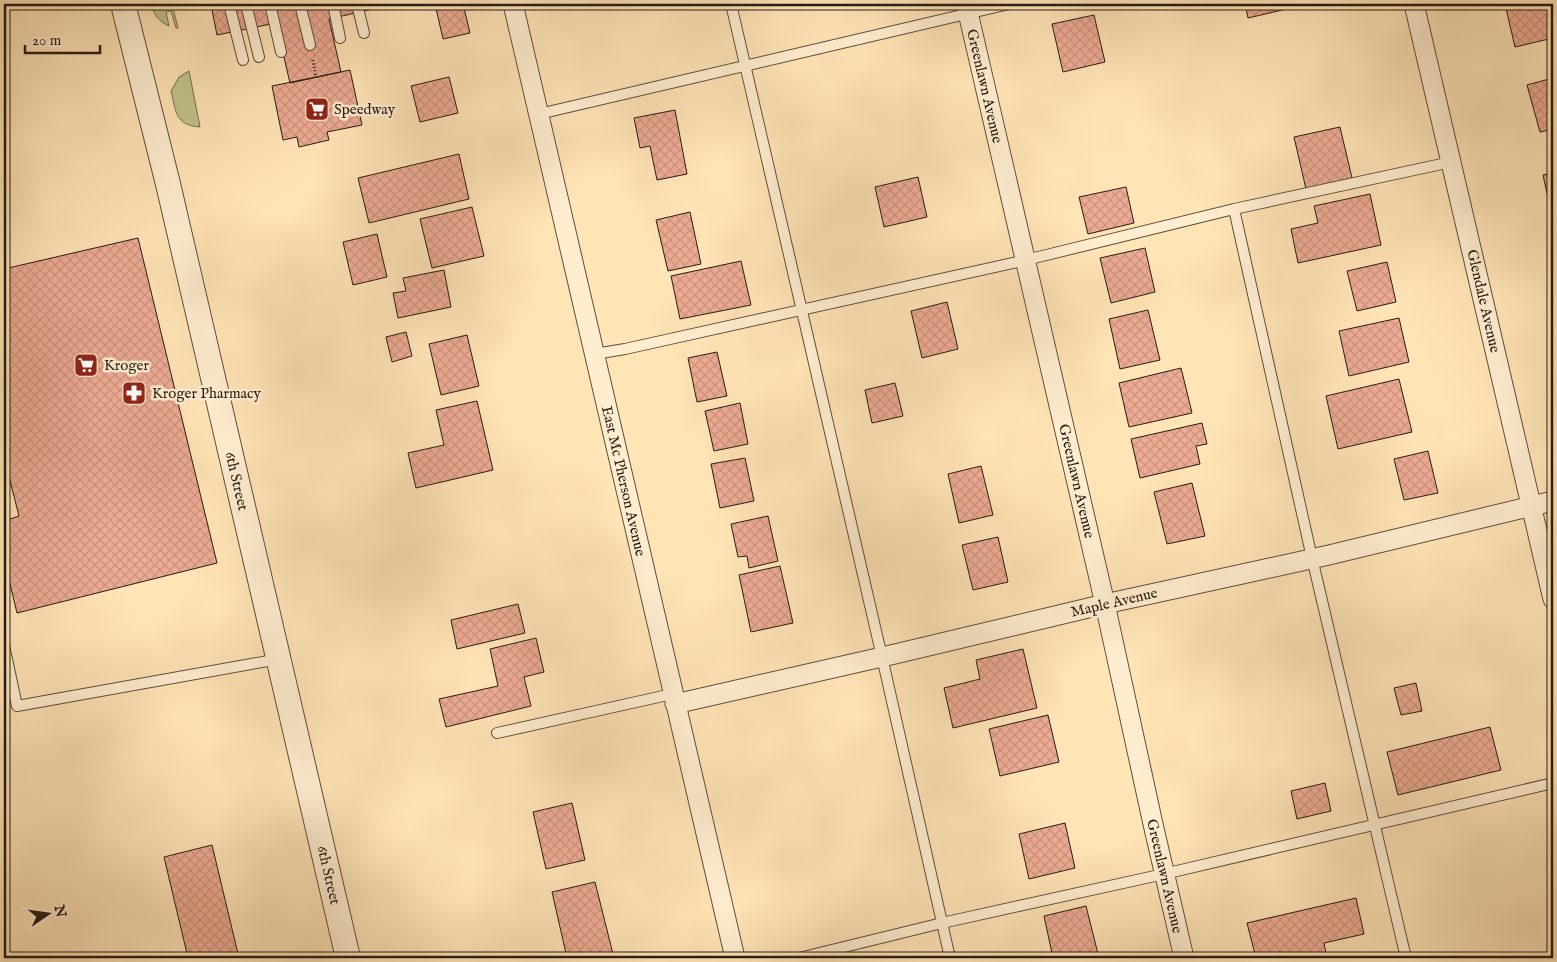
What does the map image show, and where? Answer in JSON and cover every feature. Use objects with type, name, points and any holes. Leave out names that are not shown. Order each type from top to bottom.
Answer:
[{"type":"street","name":"6th Street","points":[[123,4],[168,184],[348,958]]},
{"type":"street","name":"East Mc Pherson Avenue","points":[[513,4],[735,958]]},
{"type":"street","name":"Glendale Avenue","points":[[1414,4],[1553,599]]},
{"type":"street","name":"Greenlawn Avenue","points":[[967,9],[1105,604],[1184,958]]},
{"type":"street","name":"Maple Avenue","points":[[674,699],[882,657],[1553,501]]},
{"type":"lane","points":[[229,4],[243,60]]},
{"type":"lane","points":[[246,4],[259,57]]},
{"type":"lane","points":[[270,4],[281,52]]},
{"type":"lane","points":[[300,4],[310,45]]},
{"type":"lane","points":[[332,4],[340,38]]},
{"type":"lane","points":[[357,4],[364,33]]},
{"type":"lane","points":[[731,4],[950,958]]},
{"type":"lane","points":[[539,114],[744,66],[967,9],[1009,4]]},
{"type":"lane","points":[[594,354],[625,349],[1026,260],[1234,208],[1451,162]]},
{"type":"lane","points":[[1234,208],[1312,558],[1406,958]]},
{"type":"lane","points":[[4,646],[17,706],[279,659]]},
{"type":"lane","points":[[497,733],[674,699]]},
{"type":"lane","points":[[799,958],[942,923],[1164,874],[1553,783]]},
{"type":"green space","points":[[151,4],[172,4],[178,28],[176,28],[171,11],[166,12],[169,26],[157,17]]},
{"type":"green space","points":[[189,71],[200,127],[192,126],[181,120],[176,111],[171,91],[179,77]]},
{"type":"building","name":"Speedway","points":[[385,4],[386,6],[329,19],[341,72],[290,83],[276,23],[217,35],[211,5]]},
{"type":"building","points":[[435,4],[463,4],[470,33],[443,39]]},
{"type":"building","points":[[1245,4],[1308,4],[1248,18]]},
{"type":"building","points":[[1505,4],[1552,4],[1553,38],[1515,47]]},
{"type":"building","points":[[1094,15],[1105,62],[1063,72],[1052,24]]},
{"type":"building","name":"Speedway","points":[[350,70],[362,125],[327,132],[329,140],[299,147],[297,137],[283,140],[272,86]]},
{"type":"building","points":[[449,77],[458,113],[420,122],[411,86]]},
{"type":"building","points":[[1553,78],[1553,129],[1540,132],[1527,85]]},
{"type":"building","points":[[675,110],[687,174],[657,180],[650,146],[640,148],[634,118]]},
{"type":"building","points":[[1340,127],[1352,178],[1306,189],[1294,137]]},
{"type":"building","points":[[459,154],[469,199],[369,223],[358,178]]},
{"type":"building","points":[[1553,173],[1553,221],[1543,175]]},
{"type":"building","points":[[918,177],[927,217],[884,227],[875,187]]},
{"type":"building","points":[[1126,187],[1134,223],[1088,234],[1079,197]]},
{"type":"building","points":[[1370,194],[1381,245],[1298,263],[1291,229],[1318,223],[1314,206]]},
{"type":"building","points":[[472,207],[484,256],[432,268],[420,219]]},
{"type":"building","points":[[690,212],[701,264],[668,271],[656,220]]},
{"type":"building","points":[[377,234],[387,277],[353,285],[343,242]]},
{"type":"building","name":"Kroger","points":[[138,238],[217,563],[17,613],[4,559],[4,521],[19,516],[4,462],[4,269]]},
{"type":"building","points":[[1145,248],[1155,292],[1111,303],[1100,258]]},
{"type":"building","points":[[741,261],[751,305],[680,319],[671,276]]},
{"type":"building","points":[[1387,262],[1396,302],[1357,311],[1347,271]]},
{"type":"building","points":[[444,270],[451,307],[398,318],[393,293],[406,291],[403,278]]},
{"type":"building","points":[[947,302],[958,349],[922,358],[911,311]]},
{"type":"building","points":[[1148,310],[1160,360],[1120,369],[1109,319]]},
{"type":"building","points":[[1399,318],[1409,362],[1349,376],[1339,331]]},
{"type":"building","points":[[406,332],[412,356],[392,362],[386,337]]},
{"type":"building","points":[[467,335],[479,386],[441,395],[429,344]]},
{"type":"building","points":[[717,352],[727,396],[697,402],[688,358]]},
{"type":"building","points":[[1181,368],[1192,413],[1129,427],[1119,383]]},
{"type":"building","points":[[1399,379],[1412,432],[1338,449],[1326,396]]},
{"type":"building","points":[[895,383],[903,416],[872,423],[865,390]]},
{"type":"building","points":[[477,401],[493,470],[416,488],[408,453],[444,445],[436,410]]},
{"type":"building","points":[[740,403],[748,444],[714,451],[705,411]]},
{"type":"building","points":[[1202,423],[1207,444],[1196,446],[1200,464],[1140,478],[1131,439]]},
{"type":"building","points":[[1428,451],[1438,493],[1404,500],[1394,459]]},
{"type":"building","points":[[745,458],[754,501],[720,508],[711,464]]},
{"type":"building","points":[[981,466],[993,515],[959,523],[948,474]]},
{"type":"building","points":[[1192,483],[1205,536],[1167,544],[1154,492]]},
{"type":"building","points":[[768,516],[778,561],[749,568],[747,556],[738,557],[731,524]]},
{"type":"building","points":[[998,537],[1008,582],[973,590],[962,545]]},
{"type":"building","points":[[780,566],[793,623],[751,632],[739,575]]},
{"type":"building","points":[[518,604],[525,633],[457,649],[451,620]]},
{"type":"building","points":[[536,638],[544,672],[524,677],[531,706],[446,727],[439,699],[498,686],[490,649]]},
{"type":"building","points":[[1023,649],[1037,708],[953,728],[944,688],[980,679],[976,660]]},
{"type":"building","points":[[1416,683],[1422,711],[1401,715],[1394,688]]},
{"type":"building","points":[[1048,715],[1059,762],[1000,776],[989,729]]},
{"type":"building","points":[[1490,727],[1501,770],[1398,795],[1387,752]]},
{"type":"building","points":[[1325,783],[1331,811],[1297,819],[1291,791]]},
{"type":"building","points":[[572,803],[585,860],[546,869],[533,812]]},
{"type":"building","points":[[1065,823],[1075,868],[1029,879],[1019,834]]},
{"type":"building","points":[[212,845],[239,958],[188,958],[164,857]]},
{"type":"building","points":[[595,882],[614,958],[567,958],[552,892]]},
{"type":"building","points":[[1356,898],[1364,934],[1324,943],[1327,958],[1272,958],[1272,956],[1256,958],[1247,923]]},
{"type":"building","points":[[1086,906],[1099,958],[1053,958],[1044,916]]},
{"type":"place","name":"Speedway","points":[[317,109]]},
{"type":"place","name":"Kroger","points":[[86,365]]},
{"type":"place","name":"Kroger Pharmacy","points":[[134,393]]}]
